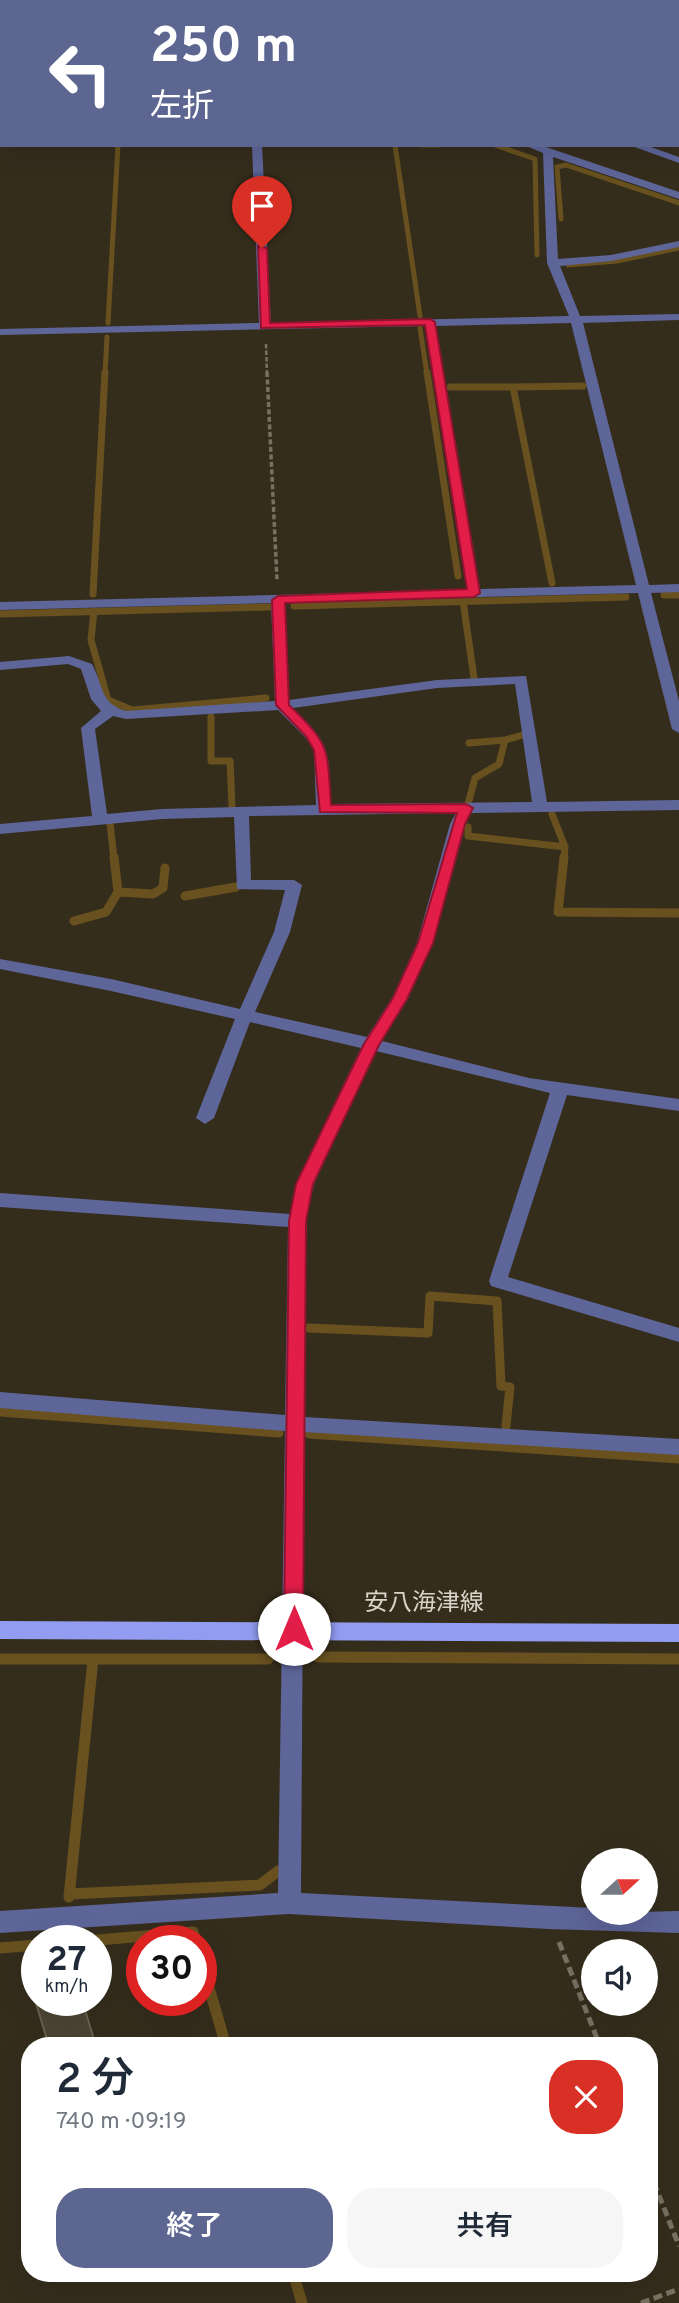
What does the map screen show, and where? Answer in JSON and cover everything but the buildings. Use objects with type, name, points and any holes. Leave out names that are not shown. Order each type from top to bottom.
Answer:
[{"type":"main road","name":"安八海津線","points":[[0,1630],[294,1629],[679,1633]]},
{"type":"street","points":[[257,147],[265,326]]},
{"type":"street","points":[[534,147],[679,196]]},
{"type":"street","points":[[640,147],[679,160]]},
{"type":"street","points":[[548,153],[553,262],[576,319],[679,729]]},
{"type":"street","points":[[553,262],[611,258],[679,244]]},
{"type":"street","points":[[0,332],[679,317]]},
{"type":"street","points":[[430,322],[474,593]]},
{"type":"street","points":[[0,606],[679,588]]},
{"type":"street","points":[[278,600],[282,705],[311,734],[321,750],[324,809]]},
{"type":"street","points":[[0,666],[69,660],[87,667],[100,705],[109,712],[126,716],[282,705],[437,684],[521,679],[540,807]]},
{"type":"street","points":[[100,819],[88,728],[109,712]]},
{"type":"street","points":[[0,829],[100,819],[324,809],[679,805]]},
{"type":"street","points":[[289,1903],[297,1221],[304,1184],[372,1044],[400,999],[425,943],[458,824],[466,808]]},
{"type":"street","points":[[205,1118],[282,932],[294,885],[243,885],[241,812]]},
{"type":"street","points":[[0,964],[111,985],[560,1089],[679,1105]]},
{"type":"street","points":[[560,1089],[498,1281],[679,1335]]},
{"type":"street","points":[[0,1200],[297,1221]]},
{"type":"street","points":[[0,1400],[296,1424],[679,1447]]},
{"type":"street","points":[[0,1922],[289,1903],[550,1918],[679,1922]]},
{"type":"path","points":[[265,326],[278,600]]},
{"type":"path","points":[[550,1918],[596,2037]]},
{"type":"path","points":[[658,2194],[679,2246]]},
{"type":"path","points":[[641,2303],[679,2289]]},
{"type":"waterway","points":[[108,323],[118,147]]},
{"type":"waterway","points":[[395,147],[420,316]]},
{"type":"waterway","points":[[501,147],[535,159],[537,255]]},
{"type":"waterway","points":[[561,219],[557,167],[566,165],[679,203]]},
{"type":"waterway","points":[[568,265],[617,261],[679,248]]},
{"type":"waterway","points":[[420,328],[427,374]]},
{"type":"waterway","points":[[105,374],[107,337]]},
{"type":"waterway","points":[[93,594],[105,372]]},
{"type":"waterway","points":[[427,372],[458,576]]},
{"type":"waterway","points":[[513,387],[583,386]]},
{"type":"waterway","points":[[450,387],[513,387]]},
{"type":"waterway","points":[[513,387],[552,583]]},
{"type":"waterway","points":[[664,595],[679,595]]},
{"type":"waterway","points":[[463,601],[626,597]]},
{"type":"waterway","points":[[294,606],[463,601]]},
{"type":"waterway","points":[[463,601],[474,678]]},
{"type":"waterway","points":[[94,612],[269,607]]},
{"type":"waterway","points":[[0,614],[94,612]]},
{"type":"waterway","points":[[94,612],[91,640],[108,700],[132,710],[266,698]]},
{"type":"waterway","points":[[211,717],[211,761],[230,761],[232,806]]},
{"type":"waterway","points":[[505,740],[523,735]]},
{"type":"waterway","points":[[468,804],[475,778],[499,764],[505,740]]},
{"type":"waterway","points":[[469,743],[505,740]]},
{"type":"waterway","points":[[552,814],[565,847]]},
{"type":"waterway","points":[[110,823],[114,859]]},
{"type":"waterway","points":[[468,827],[468,836],[565,847]]},
{"type":"waterway","points":[[564,859],[565,847]]},
{"type":"waterway","points":[[114,857],[118,892]]},
{"type":"waterway","points":[[564,857],[558,912],[679,913]]},
{"type":"waterway","points":[[118,892],[153,894],[163,888],[165,868]]},
{"type":"waterway","points":[[185,896],[236,887]]},
{"type":"waterway","points":[[74,921],[106,912],[118,892]]},
{"type":"waterway","points":[[309,1328],[428,1333],[430,1296],[497,1301],[501,1386],[510,1387],[506,1426]]},
{"type":"waterway","points":[[0,1412],[279,1433]]},
{"type":"waterway","points":[[309,1434],[679,1459]]},
{"type":"waterway","points":[[318,1657],[679,1659]]},
{"type":"waterway","points":[[0,1659],[93,1659]]},
{"type":"waterway","points":[[69,1894],[93,1659]]},
{"type":"waterway","points":[[93,1659],[268,1659]]},
{"type":"waterway","points":[[69,1894],[260,1885],[278,1871]]},
{"type":"waterway","points":[[112,1939],[126,1938]]},
{"type":"waterway","points":[[0,1948],[21,1946]]},
{"type":"waterway","points":[[217,2015],[223,2037]]},
{"type":"waterway","points":[[296,2282],[302,2303]]},
{"type":"route","points":[[262,248],[265,326],[430,322],[474,593],[278,600],[282,705],[311,734],[321,750],[324,809],[466,808],[458,824],[425,943],[400,999],[372,1044],[304,1184],[297,1221],[294,1629]]}]
